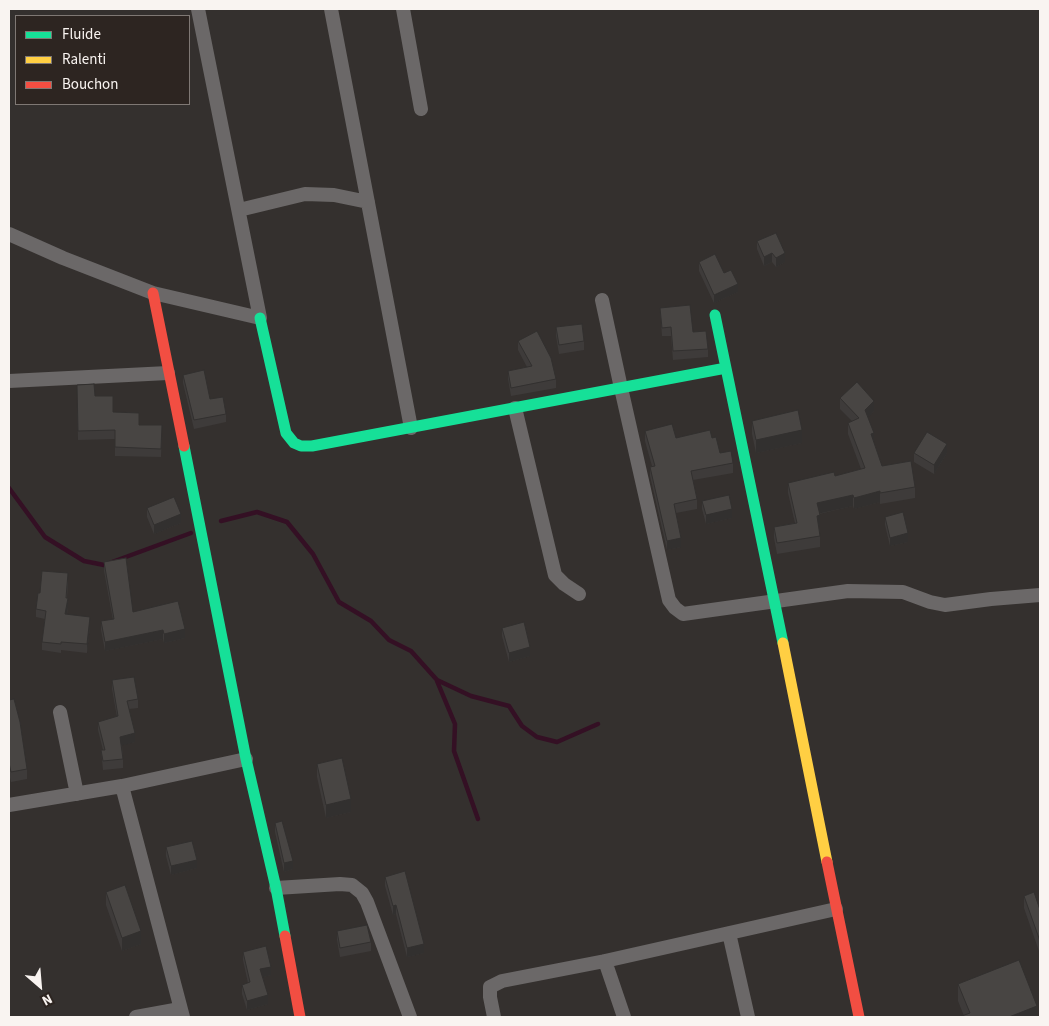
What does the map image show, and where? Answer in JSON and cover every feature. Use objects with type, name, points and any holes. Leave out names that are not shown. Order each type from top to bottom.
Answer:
[{"type":"street","points":[[198,9],[260,318],[286,434],[294,443],[302,446],[312,446],[726,368]]},
{"type":"street","points":[[331,9],[411,428]]},
{"type":"street","points":[[403,9],[421,109]]},
{"type":"street","points":[[239,210],[305,194],[334,195],[368,202]]},
{"type":"street","points":[[9,234],[63,258],[153,293],[260,318]]},
{"type":"street","points":[[153,293],[246,759],[276,888],[300,1017]]},
{"type":"street","points":[[602,300],[669,600],[683,614],[848,591],[903,592],[930,602],[945,605],[991,598],[1040,595]]},
{"type":"street","points":[[715,315],[859,1017]]},
{"type":"street","points":[[9,381],[168,373]]},
{"type":"street","points":[[515,408],[556,575],[564,584],[579,594]]},
{"type":"street","points":[[60,712],[77,794]]},
{"type":"street","points":[[9,804],[122,786],[246,759]]},
{"type":"street","points":[[122,786],[182,1013],[136,1017]]},
{"type":"street","points":[[276,888],[340,884],[352,886],[362,893],[410,1017]]},
{"type":"street","points":[[494,1017],[490,987],[502,981],[605,961],[836,909]]},
{"type":"street","points":[[729,933],[748,1017]]},
{"type":"street","points":[[605,961],[624,1017]]},
{"type":"building","points":[[776,233],[785,253],[776,258],[772,253],[764,257],[757,241]]},
{"type":"building","points":[[715,254],[724,273],[731,270],[738,284],[714,295],[699,262]]},
{"type":"building","points":[[690,305],[693,332],[706,331],[708,349],[673,351],[671,327],[662,328],[660,308]]},
{"type":"building","points":[[582,324],[584,341],[559,345],[556,327]]},
{"type":"building","points":[[537,331],[551,358],[556,379],[511,388],[508,371],[532,366],[518,341]]},
{"type":"building","points":[[204,370],[210,399],[223,397],[226,414],[194,420],[183,375]]},
{"type":"building","points":[[857,382],[874,401],[865,410],[874,433],[871,434],[882,466],[911,461],[915,487],[880,493],[880,491],[854,498],[853,495],[817,503],[820,515],[817,516],[820,536],[777,543],[774,527],[797,523],[788,483],[834,472],[835,476],[865,468],[848,423],[859,418],[840,398]]},
{"type":"building","points":[[94,384],[95,396],[113,396],[113,412],[139,413],[139,425],[162,425],[161,449],[115,447],[115,430],[78,431],[77,385]]},
{"type":"building","points":[[798,410],[802,430],[756,440],[752,421]]},
{"type":"building","points":[[672,424],[676,438],[710,430],[712,438],[716,437],[720,453],[731,451],[733,463],[691,471],[697,499],[674,504],[681,538],[667,541],[650,467],[655,466],[645,431]]},
{"type":"building","points":[[927,432],[947,444],[934,465],[914,453]]},
{"type":"building","points":[[729,495],[732,509],[706,515],[702,501]]},
{"type":"building","points":[[174,497],[181,514],[154,525],[147,508]]},
{"type":"building","points":[[903,512],[908,533],[890,538],[885,517]]},
{"type":"building","points":[[126,558],[133,612],[178,601],[185,629],[164,634],[163,630],[105,642],[101,621],[114,619],[104,562]]},
{"type":"building","points":[[42,571],[68,573],[66,598],[68,598],[65,614],[90,617],[87,644],[42,642],[46,611],[36,609]]},
{"type":"building","points":[[524,622],[530,647],[509,653],[502,628]]},
{"type":"building","points":[[134,677],[138,699],[127,701],[135,733],[120,737],[123,759],[103,761],[101,750],[105,750],[98,722],[118,716],[112,680]]},
{"type":"building","points":[[14,699],[20,722],[27,769],[11,772],[9,763],[9,700]]},
{"type":"building","points":[[342,758],[351,799],[326,805],[317,764]]},
{"type":"building","points":[[282,821],[293,861],[284,863],[275,823]]},
{"type":"building","points":[[192,841],[197,860],[171,866],[166,847]]},
{"type":"building","points":[[405,871],[424,944],[407,948],[396,905],[393,906],[385,877]]},
{"type":"building","points":[[125,885],[141,931],[122,938],[106,892]]},
{"type":"building","points":[[1034,892],[1040,910],[1040,941],[1024,896]]},
{"type":"building","points":[[367,925],[371,942],[340,948],[337,931]]},
{"type":"building","points":[[266,946],[271,967],[260,969],[268,995],[247,1001],[242,985],[250,982],[243,952]]},
{"type":"building","points":[[1019,960],[1037,1006],[1009,1017],[959,1017],[970,1013],[958,984]]},
{"type":"waterway","points":[[9,488],[45,537],[84,561],[104,565],[191,533]]},
{"type":"waterway","points":[[221,521],[257,512],[287,522],[313,554],[339,602],[371,621],[389,640],[411,651],[437,680],[471,696],[509,706],[522,726],[537,737],[557,742],[598,724]]},
{"type":"waterway","points":[[437,681],[455,724],[454,751],[478,819]]},
{"type":"traffic: fast","points":[[715,315],[783,643]]},
{"type":"traffic: fast","points":[[260,318],[286,433],[294,443],[301,446],[312,446],[726,368]]},
{"type":"traffic: fast","points":[[184,446],[246,759],[276,888],[285,936]]},
{"type":"traffic: slow","points":[[783,643],[827,862]]},
{"type":"traffic: jam","points":[[153,293],[184,446]]},
{"type":"traffic: jam","points":[[827,862],[859,1017]]},
{"type":"traffic: jam","points":[[285,936],[300,1017]]}]
